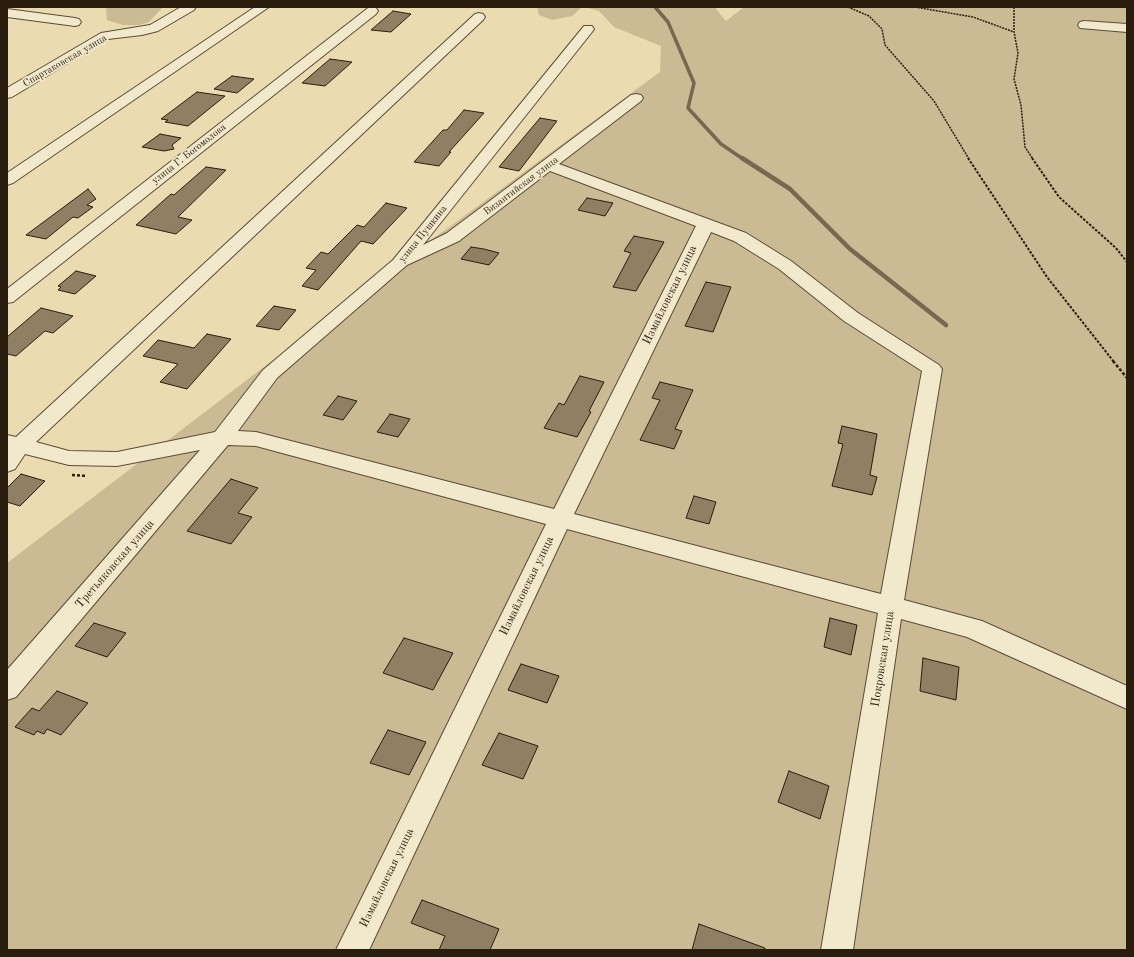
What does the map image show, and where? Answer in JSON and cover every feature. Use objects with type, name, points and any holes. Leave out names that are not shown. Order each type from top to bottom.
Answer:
[{"type":"street","name":"Спартаковская улица","points":[[7,94],[105,36],[154,28],[190,7]]},
{"type":"street","points":[[7,180],[263,7]]},
{"type":"street","name":"улица Г. Богомолова","points":[[7,298],[372,11]]},
{"type":"street","points":[[10,15],[75,22]]},
{"type":"street","points":[[7,464],[14,444],[479,17]]},
{"type":"street","points":[[1084,25],[1127,28]]},
{"type":"street","name":"улица Пушкина","points":[[222,438],[270,374],[400,264],[588,29]]},
{"type":"street","name":"Византийская улица","points":[[400,264],[453,237],[636,98]]},
{"type":"street","points":[[548,165],[706,224]]},
{"type":"street","name":"Покровская улица","points":[[706,224],[740,237],[786,265],[851,317],[932,369],[892,606],[837,950]]},
{"type":"street","name":"Измайловская улица","points":[[352,950],[560,519],[706,224]]},
{"type":"street","points":[[14,444],[69,458],[116,459],[222,438],[256,439],[973,628],[1127,698]]},
{"type":"street","name":"Третьяковская улица","points":[[7,689],[222,438]]},
{"type":"path","points":[[848,7],[869,16],[882,29],[886,45],[934,101],[959,144],[1047,277],[1127,378]]},
{"type":"path","points":[[915,7],[973,17],[1014,32]]},
{"type":"path","points":[[1014,7],[1014,32],[1018,53],[1014,79],[1022,104],[1025,147],[1059,197],[1116,248],[1127,262]]},
{"type":"shaded area","points":[[106,7],[163,7],[149,22],[139,25],[123,25],[107,20]]},
{"type":"shaded area","points":[[537,7],[582,7],[572,16],[552,20],[539,15]]},
{"type":"shaded area","points":[[584,7],[717,7],[716,9],[726,21],[744,7],[1127,7],[1127,950],[7,950],[7,563],[399,264],[660,72],[661,46],[614,27],[599,11]]},
{"type":"building","points":[[393,11],[411,14],[391,32],[371,30]]},
{"type":"building","points":[[330,59],[352,62],[325,86],[302,83]]},
{"type":"building","points":[[232,76],[254,79],[237,93],[214,89]]},
{"type":"building","points":[[197,92],[225,96],[188,126],[165,122],[168,120],[161,119]]},
{"type":"building","points":[[464,110],[484,113],[449,152],[451,152],[439,166],[414,162],[443,130],[447,130]]},
{"type":"building","points":[[540,118],[557,121],[519,171],[499,167]]},
{"type":"building","points":[[160,134],[181,138],[172,145],[174,149],[164,151],[142,147]]},
{"type":"building","points":[[206,167],[226,170],[178,217],[192,220],[176,234],[136,225],[171,194],[174,195]]},
{"type":"building","points":[[88,189],[96,199],[87,205],[93,207],[78,218],[73,217],[46,239],[26,235]]},
{"type":"building","points":[[587,198],[613,203],[605,216],[578,210]]},
{"type":"building","points":[[386,203],[407,208],[373,244],[361,241],[318,290],[302,286],[316,270],[306,268],[321,252],[328,254],[357,225],[364,227]]},
{"type":"building","points":[[634,236],[664,242],[636,291],[613,287],[631,253],[624,251]]},
{"type":"building","points":[[471,247],[499,253],[489,265],[461,259]]},
{"type":"building","points":[[76,271],[96,276],[75,294],[58,290],[61,287],[58,286]]},
{"type":"building","points":[[706,282],[731,287],[713,332],[685,326]]},
{"type":"building","points":[[274,306],[296,310],[279,330],[256,326]]},
{"type":"building","points":[[41,308],[73,316],[53,333],[45,331],[16,356],[7,354],[7,337]]},
{"type":"building","points":[[207,334],[231,339],[187,389],[160,382],[178,364],[143,356],[158,340],[194,348]]},
{"type":"building","points":[[580,376],[604,382],[589,411],[591,412],[577,437],[544,428],[559,403],[564,405]]},
{"type":"building","points":[[660,382],[693,390],[675,429],[682,431],[674,449],[640,440],[660,400],[652,398]]},
{"type":"building","points":[[338,396],[357,401],[343,420],[323,415]]},
{"type":"building","points":[[390,414],[410,419],[398,437],[377,432]]},
{"type":"building","points":[[842,426],[877,434],[870,475],[877,477],[872,495],[832,486],[843,444],[838,443]]},
{"type":"building","points":[[21,474],[45,481],[20,506],[7,502],[7,488]]},
{"type":"building","points":[[231,479],[258,488],[238,513],[252,517],[231,544],[187,531]]},
{"type":"building","points":[[694,496],[716,502],[709,524],[686,518]]},
{"type":"building","points":[[830,618],[857,625],[851,655],[824,647]]},
{"type":"building","points":[[94,623],[126,633],[107,657],[75,646]]},
{"type":"building","points":[[404,638],[453,653],[433,690],[383,673]]},
{"type":"building","points":[[923,658],[959,667],[956,700],[920,691]]},
{"type":"building","points":[[521,664],[559,676],[547,703],[508,690]]},
{"type":"building","points":[[57,691],[88,703],[61,735],[47,729],[44,734],[37,731],[34,735],[15,727],[32,708],[39,711]]},
{"type":"building","points":[[388,730],[426,742],[409,775],[370,763]]},
{"type":"building","points":[[499,733],[538,746],[523,779],[482,765]]},
{"type":"building","points":[[789,771],[829,786],[820,819],[778,802]]},
{"type":"building","points":[[422,900],[499,929],[490,950],[439,950],[445,936],[411,923]]},
{"type":"building","points":[[699,924],[765,948],[765,950],[692,950]]},
{"type":"waterway","points":[[655,7],[668,22],[694,83],[688,108],[721,144],[743,159]]},
{"type":"waterway","points":[[742,158],[790,189],[850,249],[946,325]]}]
